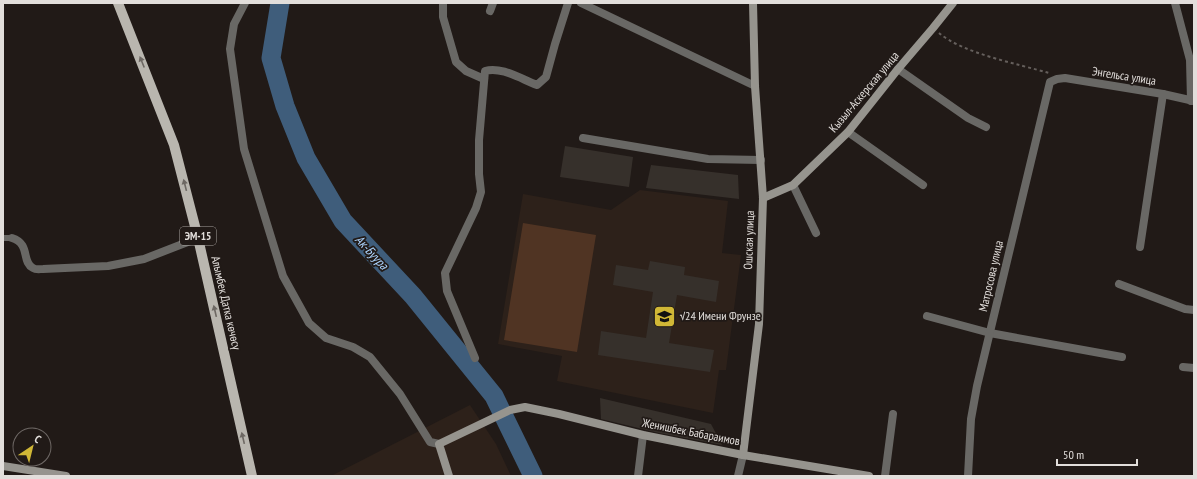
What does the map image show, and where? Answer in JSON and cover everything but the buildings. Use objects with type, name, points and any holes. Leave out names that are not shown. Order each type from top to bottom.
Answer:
[{"type":"main road","name":"Алымбек Датка көчөсү","points":[[118,3],[174,145],[198,238],[252,476]]},
{"type":"street","points":[[245,3],[234,24],[230,49],[242,141],[284,276],[309,323],[326,338],[353,347],[370,357],[400,394],[430,442],[439,444],[449,476]]},
{"type":"street","points":[[443,3],[443,17],[456,62],[466,71],[484,79]]},
{"type":"street","points":[[490,11],[493,3]]},
{"type":"street","points":[[475,358],[447,291],[445,273],[476,208],[481,192],[479,174],[479,140],[485,71],[492,69],[499,70],[537,85],[542,82],[546,77],[568,3]]},
{"type":"street","points":[[581,3],[755,86]]},
{"type":"street","name":"Ошская улица","points":[[738,476],[743,455],[759,324],[763,198],[755,86],[753,3]]},
{"type":"street","name":"Кызыл-Аскерская улица","points":[[763,198],[793,185],[848,132],[953,3]]},
{"type":"street","points":[[1175,3],[1190,60],[1192,101]]},
{"type":"street","points":[[898,69],[968,118],[986,127]]},
{"type":"street","name":"Энгельса улица","points":[[1050,82],[1065,78],[1163,94],[1192,101]]},
{"type":"street","name":"Матросова улица","points":[[968,476],[971,419],[977,386],[1050,82]]},
{"type":"street","points":[[1140,247],[1163,94]]},
{"type":"street","points":[[848,132],[923,185]]},
{"type":"street","points":[[583,138],[708,159],[761,160]]},
{"type":"street","points":[[793,185],[816,233]]},
{"type":"street","points":[[12,238],[19,240],[22,244],[29,265],[34,269],[43,269],[108,266],[144,259],[198,238]]},
{"type":"street","points":[[1119,284],[1185,309],[1194,310]]},
{"type":"street","points":[[927,316],[990,333],[1122,357]]},
{"type":"street","points":[[1183,367],[1194,368]]},
{"type":"street","name":"Женишбек Бабараимов","points":[[439,444],[510,410],[525,407],[643,435],[743,455],[869,476]]},
{"type":"street","points":[[885,476],[893,414]]},
{"type":"street","points":[[638,476],[643,435]]},
{"type":"street","points":[[3,466],[66,476]]},
{"type":"lane","points":[[3,238],[12,238]]},
{"type":"path","points":[[933,28],[944,37],[971,50],[1065,78]]},
{"type":"shaded area","points":[[640,190],[728,201],[722,253],[741,255],[726,370],[719,370],[713,413],[557,381],[562,356],[498,344],[523,194],[611,210]]},
{"type":"shaded area","points":[[523,223],[596,235],[577,352],[504,340]]},
{"type":"shaded area","points":[[470,405],[496,444],[511,476],[331,476]]},
{"type":"waterway","name":"Ак-Буура","points":[[280,3],[271,58],[285,106],[306,158],[343,221],[413,296],[494,396],[533,476]]},
{"type":"place","name":"√24 Имени Фрунзе","points":[[664,316]]}]
